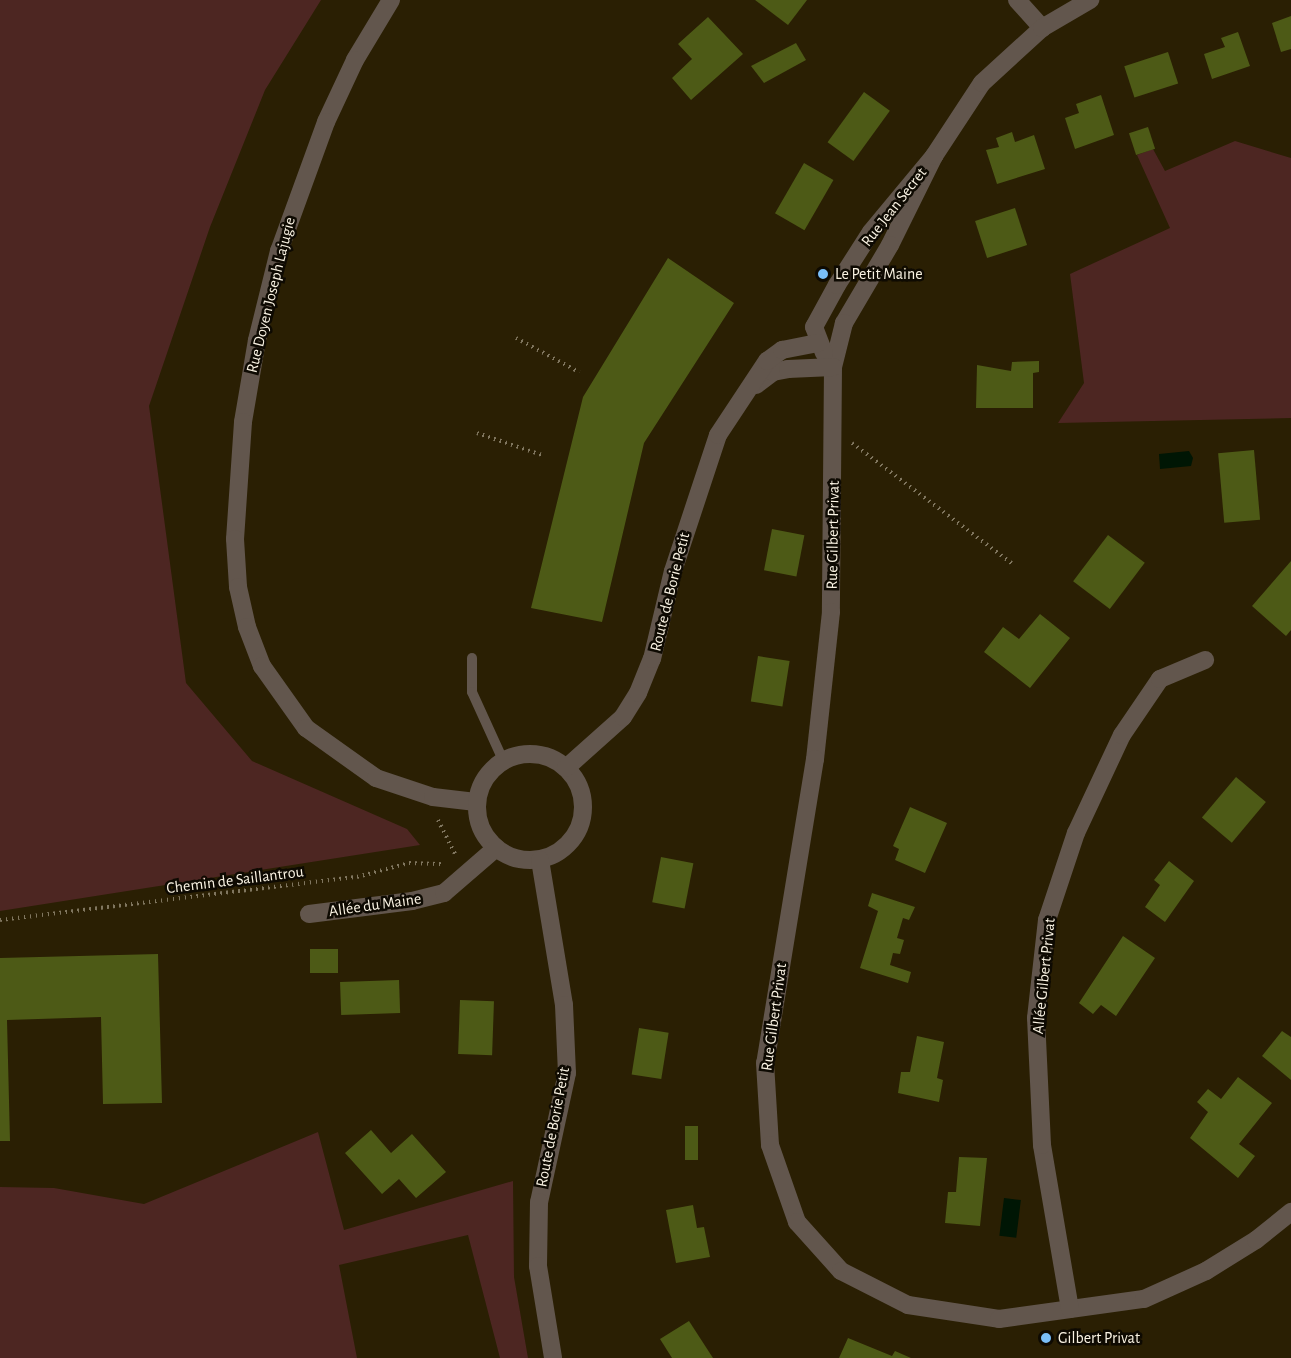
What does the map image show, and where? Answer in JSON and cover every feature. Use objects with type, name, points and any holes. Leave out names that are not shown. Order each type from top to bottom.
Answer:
[{"type":"street","name":"Rue Doyen Joseph Lajugie","points":[[391,0],[355,60],[326,122],[279,251],[256,340],[243,422],[235,539],[238,587],[247,627],[262,666],[306,728],[376,778],[433,797],[476,802]]},
{"type":"street","points":[[1017,0],[1042,28]]},
{"type":"street","name":"Rue Jean Secret","points":[[818,343],[814,327],[837,285],[871,232],[934,156],[982,83],[1042,28],[1090,0]]},
{"type":"street","name":"Rue Jean Secret","points":[[833,367],[844,323],[890,245],[934,156]]},
{"type":"street","points":[[818,343],[833,367]]},
{"type":"street","name":"Route de Borie Petit","points":[[566,768],[622,717],[638,693],[652,659],[699,485],[718,435],[767,361],[782,350],[818,343]]},
{"type":"street","name":"Route de Borie Petit","points":[[742,396],[773,372],[811,365],[833,367]]},
{"type":"street","name":"Rue Gilbert Privat","points":[[833,367],[831,612],[815,759],[765,1063],[770,1145],[797,1222],[841,1271],[908,1305],[999,1319],[1144,1299],[1206,1271],[1256,1240],[1291,1212]]},
{"type":"street","name":"Allée Gilbert Privat","points":[[1070,1309],[1042,1145],[1036,1018],[1047,920],[1076,833],[1122,735],[1160,679],[1205,660]]},
{"type":"street","points":[[536,753],[566,768],[577,781],[583,814],[569,844],[540,860],[509,856],[496,848],[480,827],[476,802],[481,785],[503,760],[536,753]]},
{"type":"street","name":"Allée du Maine","points":[[309,914],[412,901],[444,893],[470,873],[496,848]]},
{"type":"street","name":"Route de Borie Petit","points":[[540,860],[564,1005],[566,1062],[539,1202],[538,1266],[553,1358]]},
{"type":"lane","points":[[472,658],[472,692],[503,760]]},
{"type":"path","points":[[516,338],[579,372]]},
{"type":"path","points":[[477,433],[542,455]]},
{"type":"path","points":[[834,442],[856,443],[1014,565]]},
{"type":"path","points":[[435,817],[446,831],[452,850],[470,873]]},
{"type":"path","name":"Chemin de Saillantrou","points":[[0,920],[357,877],[409,863],[448,864],[470,873]]},
{"type":"shaded area","points":[[0,0],[321,0],[265,90],[210,227],[149,406],[186,683],[252,761],[407,829],[420,845],[0,911]]},
{"type":"shaded area","points":[[1235,141],[1291,158],[1291,418],[1058,423],[1084,383],[1070,274],[1170,228],[1137,155],[1153,149],[1165,171]]},
{"type":"shaded area","points":[[1189,451],[1193,458],[1191,466],[1160,469],[1159,454]]},
{"type":"shaded area","points":[[318,1132],[344,1230],[513,1181],[514,1277],[528,1358],[500,1358],[468,1235],[339,1265],[357,1358],[0,1358],[0,1187],[54,1188],[144,1204]]},
{"type":"shaded area","points":[[1004,1198],[1021,1200],[1016,1238],[999,1236]]},
{"type":"building","points":[[755,0],[807,0],[788,25]]},
{"type":"building","points":[[1291,16],[1291,49],[1281,52],[1272,23]]},
{"type":"building","points":[[708,17],[743,54],[691,100],[672,78],[692,59],[678,44]]},
{"type":"building","points":[[1238,32],[1250,66],[1212,79],[1204,54],[1225,47],[1221,38]]},
{"type":"building","points":[[796,43],[806,60],[764,83],[751,66]]},
{"type":"building","points":[[1168,52],[1178,83],[1134,98],[1124,66]]},
{"type":"building","points":[[864,92],[890,111],[853,161],[828,142]]},
{"type":"building","points":[[1101,95],[1114,135],[1075,149],[1065,118],[1079,113],[1076,104]]},
{"type":"building","points":[[1148,127],[1155,149],[1136,155],[1129,133]]},
{"type":"building","points":[[1012,132],[1015,142],[1034,135],[1045,169],[997,184],[986,150],[999,147],[996,138]]},
{"type":"building","points":[[804,163],[833,180],[804,230],[775,213]]},
{"type":"building","points":[[1015,208],[1027,245],[987,258],[975,221]]},
{"type":"building","points":[[668,258],[734,303],[644,443],[602,622],[531,608],[583,397]]},
{"type":"building","points":[[1039,361],[1039,372],[1033,373],[1033,408],[976,408],[977,365],[1011,371],[1012,362]]},
{"type":"building","points":[[1254,450],[1260,520],[1224,523],[1218,453]]},
{"type":"building","points":[[772,529],[804,535],[796,577],[764,570]]},
{"type":"building","points":[[1108,535],[1145,563],[1110,609],[1073,581]]},
{"type":"building","points":[[1291,561],[1291,630],[1286,636],[1252,606]]},
{"type":"building","points":[[1040,614],[1070,638],[1030,688],[984,652],[1003,627],[1019,639]]},
{"type":"building","points":[[758,656],[790,661],[782,706],[751,701]]},
{"type":"building","points":[[1236,777],[1266,802],[1232,843],[1202,818]]},
{"type":"building","points":[[910,807],[947,823],[925,873],[895,860],[899,849],[893,846]]},
{"type":"building","points":[[661,857],[693,863],[685,908],[652,902]]},
{"type":"building","points":[[1169,861],[1194,881],[1165,922],[1145,907],[1160,885],[1154,880]]},
{"type":"building","points":[[872,893],[915,907],[909,920],[903,918],[897,938],[904,940],[900,954],[893,953],[890,965],[911,972],[908,983],[860,968],[878,911],[868,906]]},
{"type":"building","points":[[1123,936],[1155,958],[1116,1016],[1101,1005],[1093,1014],[1079,1003]]},
{"type":"building","points":[[310,949],[338,949],[338,973],[310,973]]},
{"type":"building","points":[[158,954],[162,1103],[103,1104],[101,1017],[7,1020],[10,1141],[0,1141],[0,958]]},
{"type":"building","points":[[399,980],[400,1013],[341,1015],[340,982]]},
{"type":"building","points":[[460,1000],[494,1001],[492,1055],[458,1054]]},
{"type":"building","points":[[639,1028],[669,1033],[661,1079],[632,1074]]},
{"type":"building","points":[[1282,1031],[1291,1037],[1291,1080],[1262,1056]]},
{"type":"building","points":[[917,1036],[944,1042],[937,1078],[943,1080],[939,1102],[898,1093],[901,1072],[910,1072]]},
{"type":"building","points":[[1238,1077],[1272,1103],[1239,1144],[1255,1156],[1238,1178],[1190,1138],[1208,1112],[1197,1102],[1208,1089],[1221,1099]]},
{"type":"building","points":[[685,1126],[698,1126],[698,1160],[685,1160]]},
{"type":"building","points":[[371,1130],[391,1153],[412,1134],[446,1172],[416,1198],[399,1179],[382,1194],[345,1153]]},
{"type":"building","points":[[959,1157],[987,1158],[980,1226],[945,1223],[948,1192],[956,1192]]},
{"type":"building","points":[[693,1205],[697,1228],[704,1227],[710,1257],[676,1263],[666,1210]]},
{"type":"building","points":[[689,1321],[713,1358],[672,1358],[660,1339]]},
{"type":"building","points":[[848,1338],[892,1356],[895,1351],[911,1358],[839,1358]]},
{"type":"place","name":"Le Petit Maine","points":[[823,274]]},
{"type":"place","name":"Gilbert Privat","points":[[1046,1338]]}]
